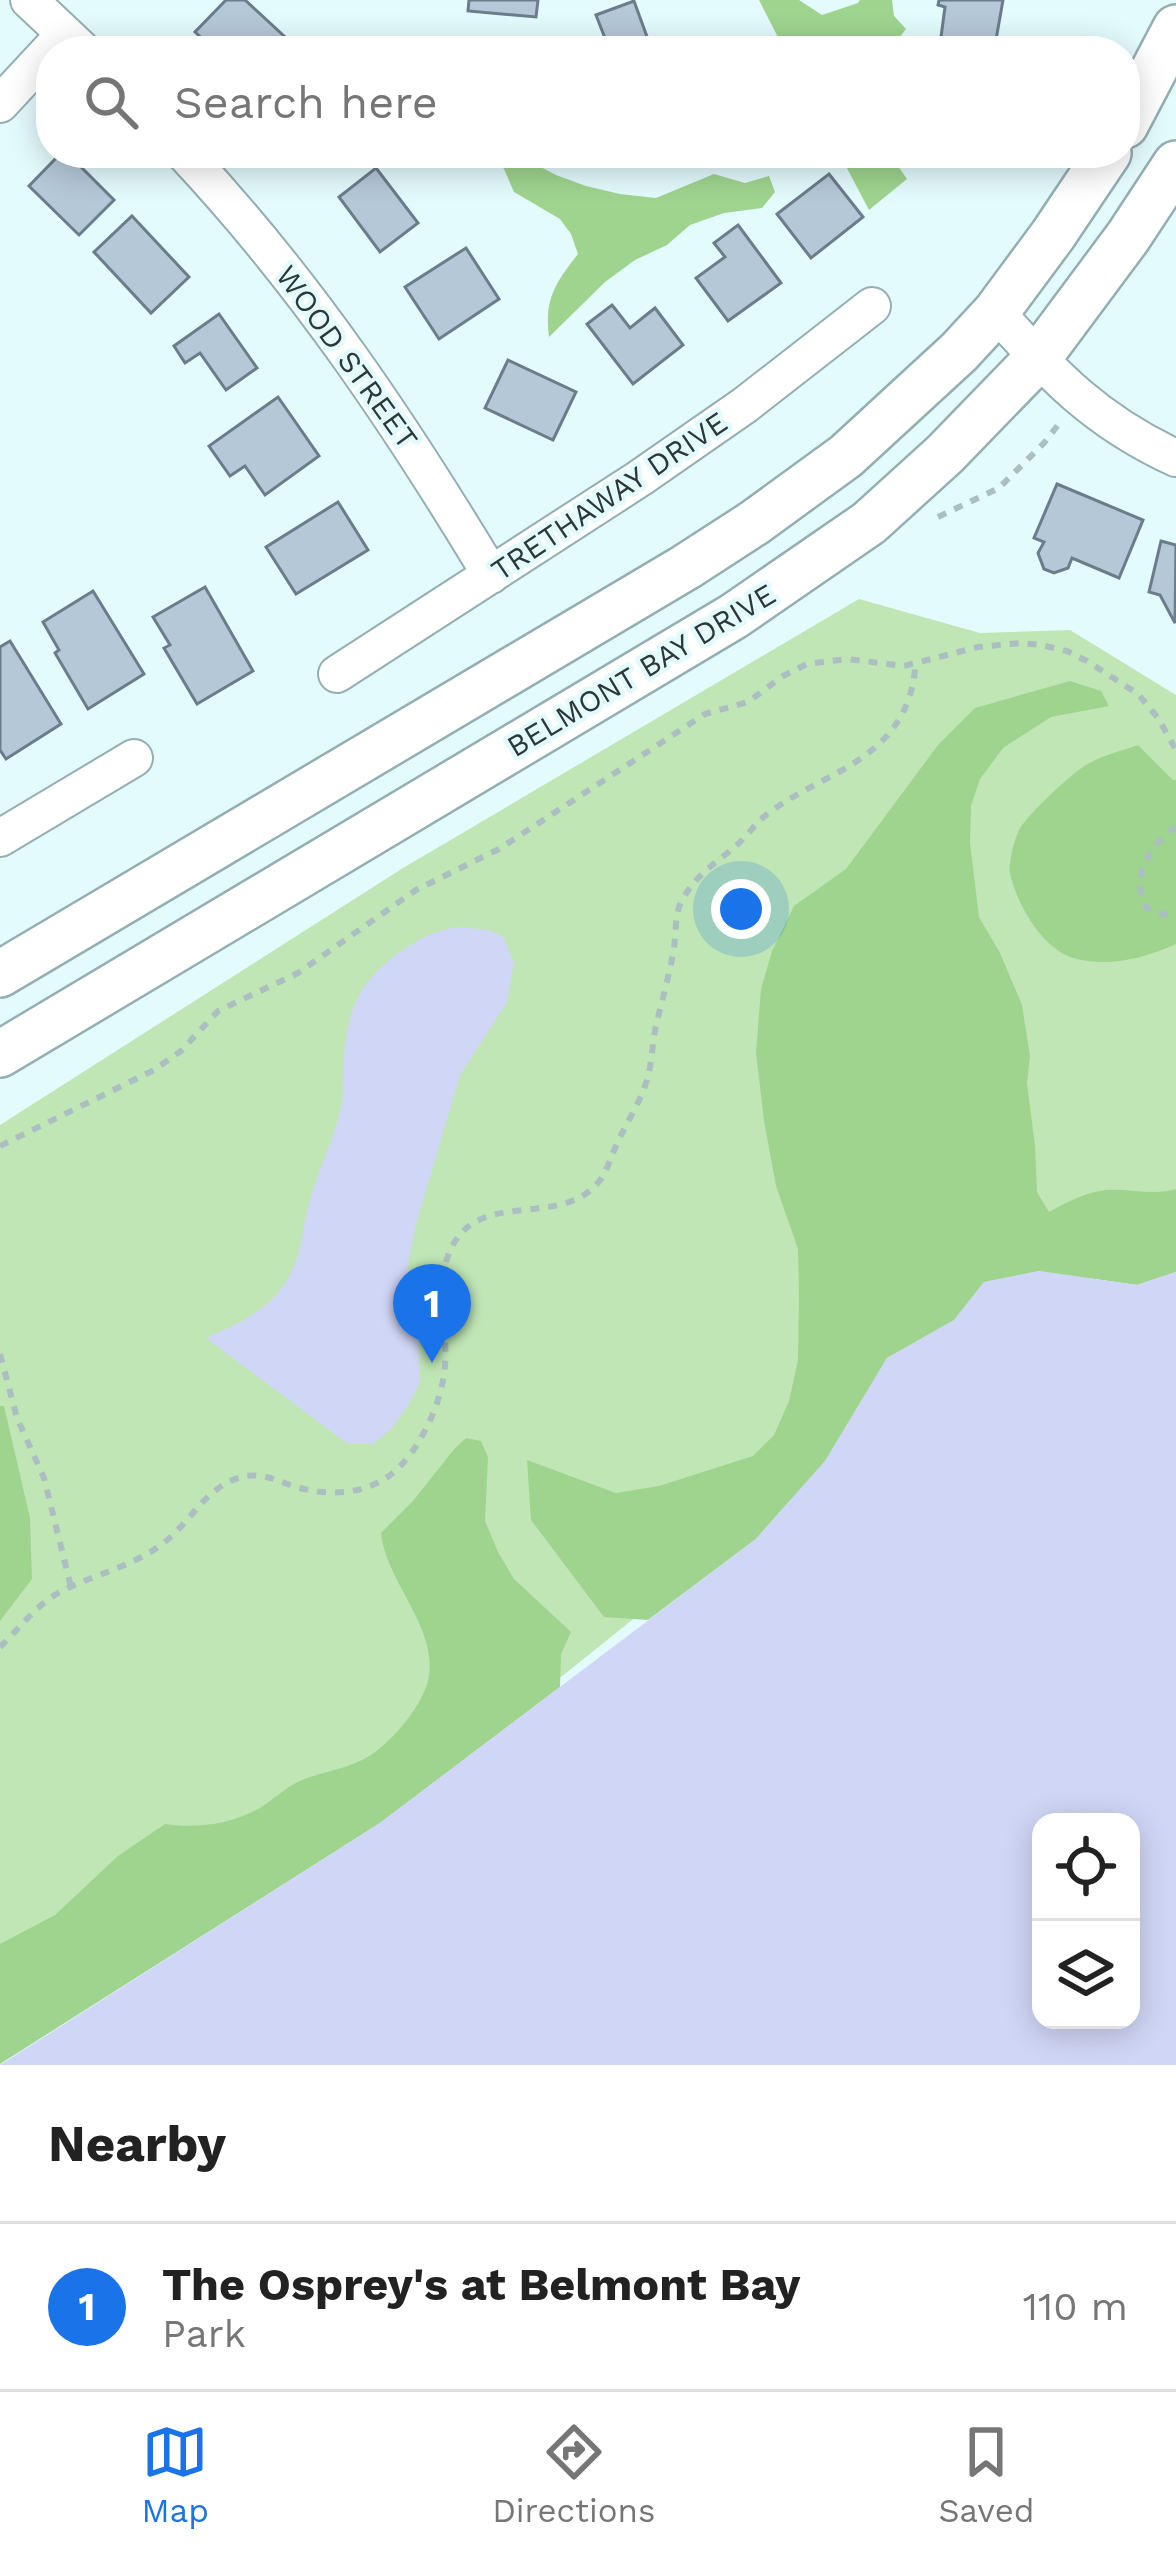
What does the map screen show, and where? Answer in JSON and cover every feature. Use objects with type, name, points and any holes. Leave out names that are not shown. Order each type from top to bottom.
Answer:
[{"type":"street","points":[[29,0],[68,36]]},
{"type":"street","points":[[1140,96],[1176,28]]},
{"type":"street","points":[[0,104],[36,74]]},
{"type":"street","name":"BELMONT BAY DRIVE","points":[[0,1054],[734,616],[869,523],[945,454],[1038,358],[1176,164]]},
{"type":"street","name":"WOOD STREET","points":[[197,168],[266,245],[362,370],[491,575]]},
{"type":"street","points":[[0,974],[686,567],[846,456],[996,312],[1098,168]]},
{"type":"street","name":"TRETHAWAY DRIVE","points":[[337,674],[640,478],[746,405],[872,306]]},
{"type":"street","points":[[996,312],[1038,358],[1109,422],[1176,458]]},
{"type":"street","points":[[0,838],[134,758]]},
{"type":"path","points":[[998,488],[1060,422]]},
{"type":"path","points":[[0,1146],[154,1070],[181,1052],[218,1011],[298,974],[416,890],[499,849],[705,714],[748,702],[807,664],[865,660],[915,665],[978,647],[1021,643],[1066,651],[1138,694],[1176,750]]},
{"type":"path","points":[[0,1647],[43,1604],[138,1561],[176,1532],[216,1488],[242,1477],[268,1476],[331,1494],[362,1489],[389,1476],[402,1463],[429,1422],[444,1375],[444,1271],[455,1241],[474,1223],[500,1212],[572,1203],[601,1178],[648,1076],[680,904],[698,878],[766,814],[854,764],[884,740],[901,718],[915,665]]},
{"type":"path","points":[[1176,827],[1148,854],[1139,888],[1147,908],[1176,916]]},
{"type":"path","points":[[0,1354],[16,1418],[44,1478],[71,1588]]},
{"type":"green space","points":[[759,0],[799,0],[822,15],[860,0],[892,0],[894,16],[906,29],[901,36],[777,36]]},
{"type":"green space","points":[[543,168],[586,186],[656,198],[714,174],[745,183],[769,176],[775,192],[762,208],[724,213],[690,225],[667,245],[635,260],[605,282],[549,337],[553,292],[578,254],[560,219],[514,192],[504,169]]},
{"type":"green space","points":[[847,168],[899,168],[907,179],[869,210]]},
{"type":"green space","points":[[859,599],[980,633],[1070,630],[1176,695],[1176,1212],[642,1612],[393,1812],[0,2042],[0,1125],[403,868]]},
{"type":"green space","points":[[1070,681],[1101,691],[1109,706],[1051,717],[1003,748],[980,779],[971,806],[970,843],[979,917],[1022,1005],[1030,1056],[1027,1083],[1037,1192],[1049,1212],[1105,1190],[1176,1189],[1176,1272],[1137,1285],[1039,1271],[984,1282],[954,1320],[887,1358],[825,1461],[756,1539],[648,1620],[604,1617],[531,1520],[527,1460],[616,1493],[659,1486],[753,1456],[774,1435],[789,1401],[798,1360],[798,1249],[776,1186],[756,1053],[761,989],[772,951],[794,906],[846,869],[938,745],[975,708]]},
{"type":"green space","points":[[1138,745],[1176,780],[1176,944],[1127,960],[1077,959],[1053,947],[1026,913],[1010,874],[1013,846],[1024,823],[1070,777],[1092,762]]},
{"type":"green space","points":[[0,1406],[4,1406],[30,1518],[32,1579],[0,1621]]},
{"type":"green space","points":[[466,1438],[481,1441],[488,1457],[485,1521],[498,1552],[514,1579],[571,1632],[561,1654],[560,1687],[380,1823],[0,2064],[0,1944],[55,1915],[118,1856],[165,1824],[216,1824],[252,1812],[297,1782],[364,1759],[411,1714],[424,1692],[430,1662],[420,1625],[392,1570],[381,1533]]},
{"type":"water","points":[[459,927],[503,936],[514,963],[507,1002],[460,1075],[415,1228],[408,1265],[420,1382],[392,1428],[373,1444],[348,1444],[206,1338],[260,1309],[292,1270],[338,1117],[348,1026],[365,985],[408,946],[435,932]]},
{"type":"water","points":[[1039,1271],[1137,1285],[1176,1272],[1176,2065],[0,2065],[380,1823],[756,1539],[825,1461],[887,1358],[954,1320],[984,1282]]},
{"type":"building","points":[[226,0],[245,0],[284,36],[199,36],[195,32]]},
{"type":"building","points":[[469,0],[538,0],[536,17],[468,11]]},
{"type":"building","points":[[939,0],[1003,0],[997,36],[941,36],[945,7],[938,5]]},
{"type":"building","points":[[634,1],[647,36],[604,36],[596,15]]},
{"type":"building","points":[[46,168],[82,168],[114,200],[79,235],[29,186]]},
{"type":"building","points":[[376,168],[418,223],[380,252],[339,197]]},
{"type":"building","points":[[829,174],[863,217],[811,258],[777,214]]},
{"type":"building","points":[[132,216],[189,277],[151,313],[94,252]]},
{"type":"building","points":[[738,225],[781,283],[728,321],[696,278],[725,257],[714,243]]},
{"type":"building","points":[[466,248],[499,299],[439,339],[405,287]]},
{"type":"building","points":[[612,305],[630,328],[655,308],[683,345],[633,384],[587,324]]},
{"type":"building","points":[[219,314],[257,368],[226,390],[200,353],[185,363],[174,346]]},
{"type":"building","points":[[508,360],[576,392],[553,440],[485,408]]},
{"type":"building","points":[[278,397],[319,456],[265,495],[245,466],[230,476],[209,446]]},
{"type":"building","points":[[1057,484],[1143,520],[1119,578],[1072,558],[1068,568],[1054,573],[1044,569],[1038,553],[1044,542],[1034,538]]},
{"type":"building","points":[[338,502],[368,550],[296,594],[266,547]]},
{"type":"building","points":[[1161,541],[1176,545],[1175,623],[1160,595],[1149,592]]},
{"type":"building","points":[[205,587],[253,671],[197,704],[164,648],[170,645],[153,617]]},
{"type":"building","points":[[93,591],[144,674],[88,709],[43,622]]},
{"type":"building","points":[[10,641],[61,724],[6,759],[0,750],[0,647]]},
{"type":"place","name":"The Osprey's at Belmont Bay","points":[[432,1363]]}]
